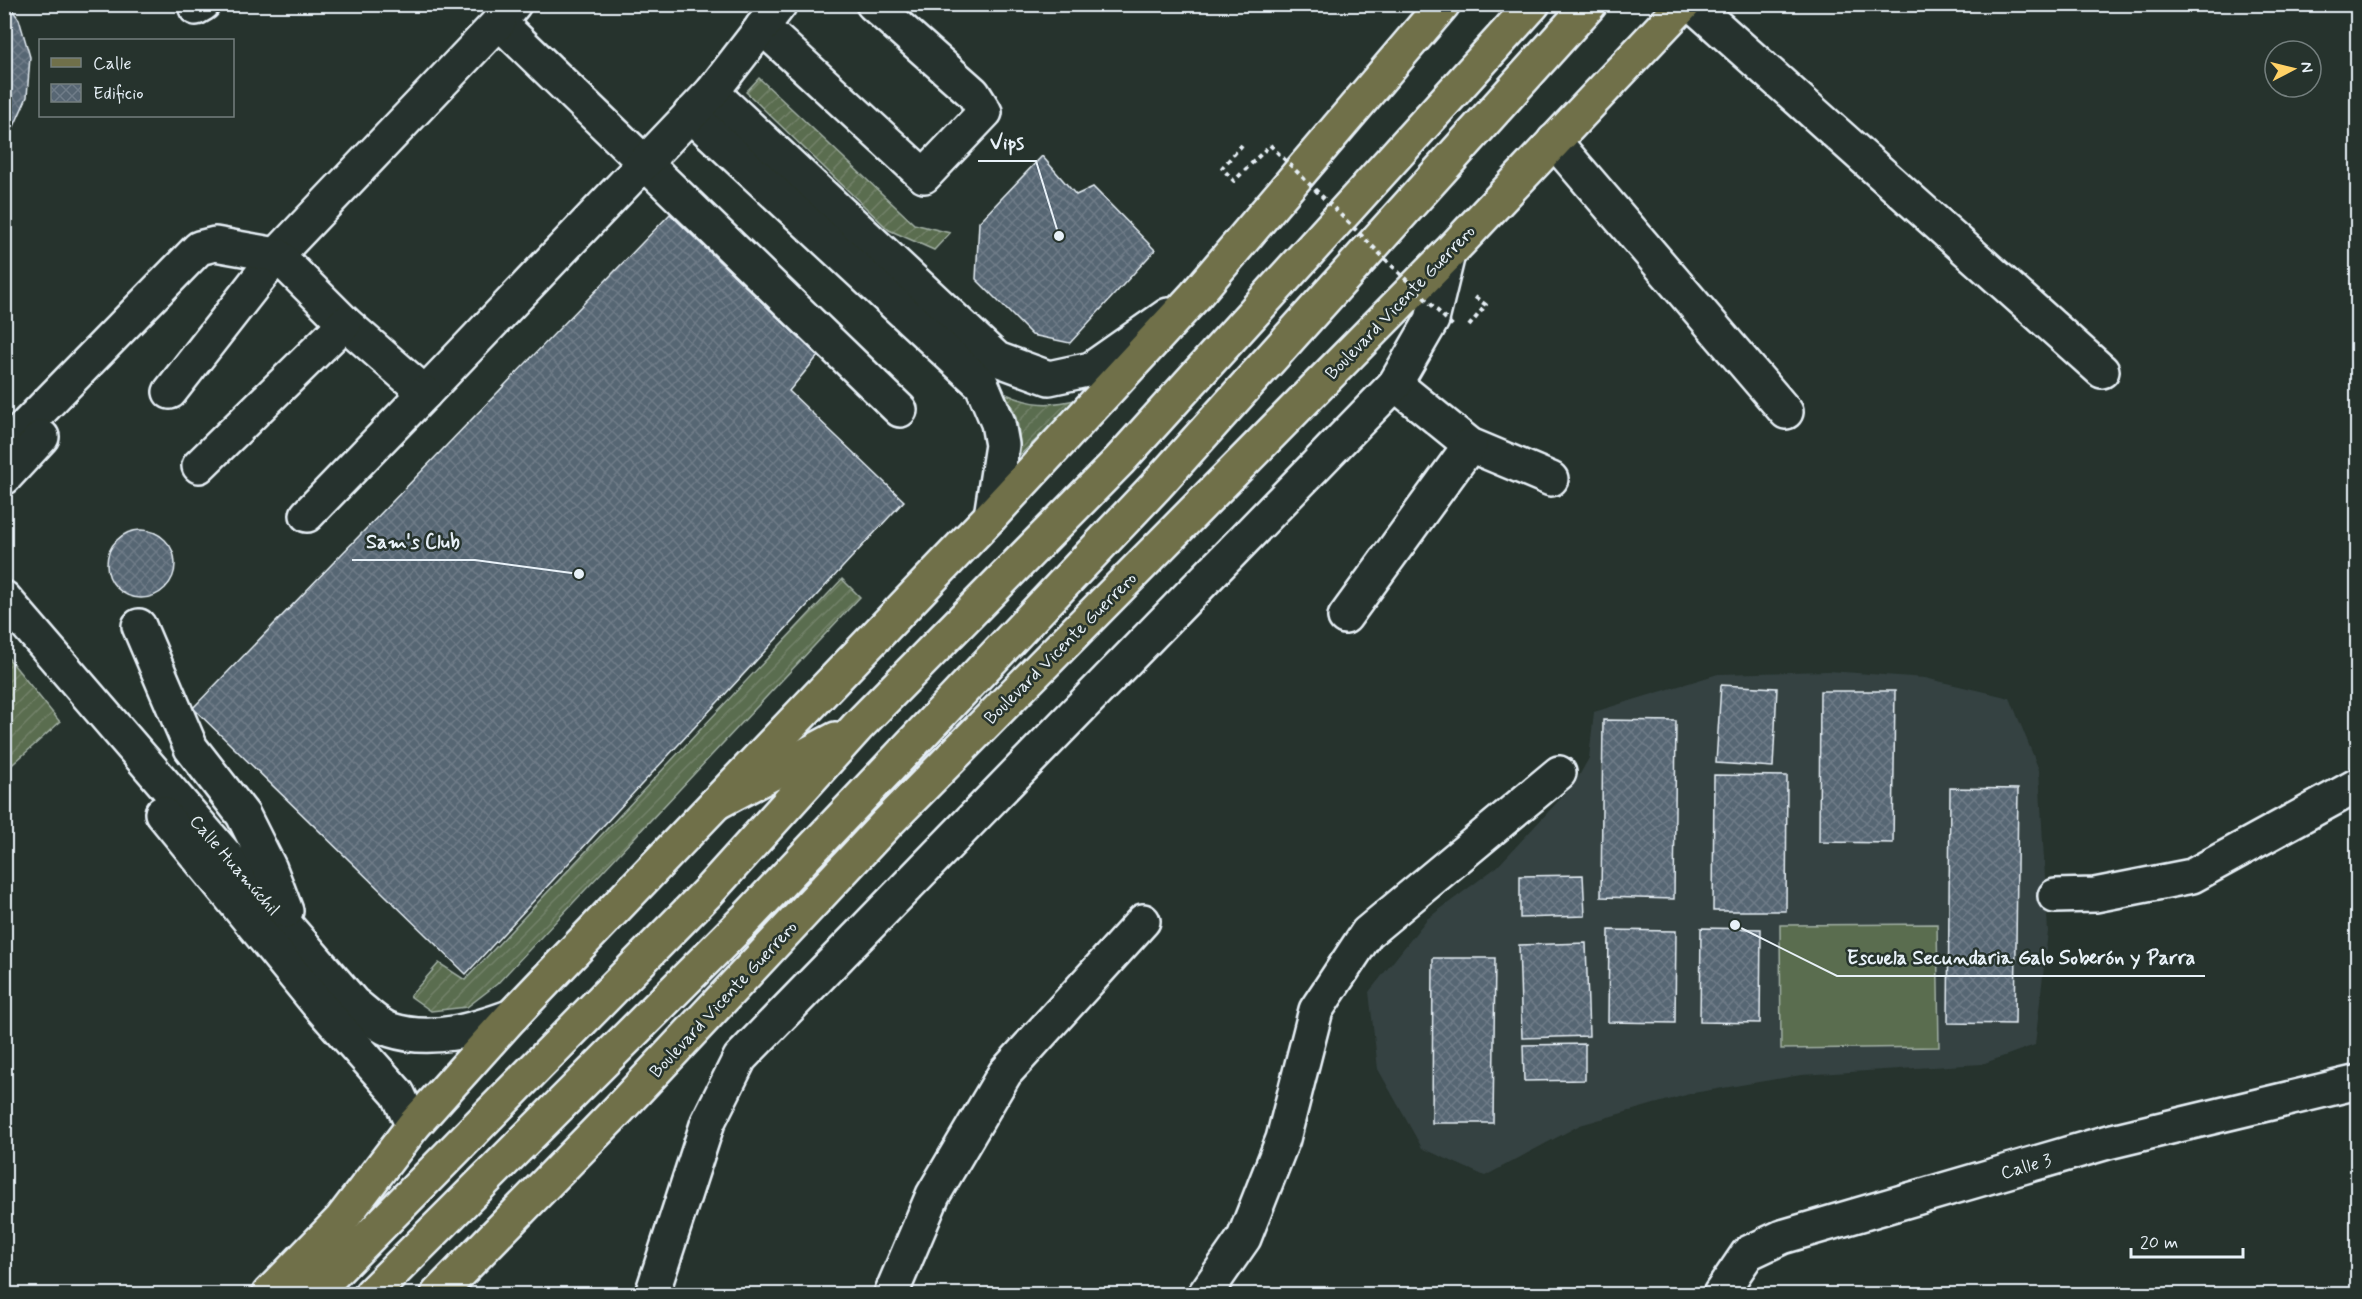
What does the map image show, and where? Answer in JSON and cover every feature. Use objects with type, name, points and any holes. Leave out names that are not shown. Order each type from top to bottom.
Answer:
[{"type":"main road","points":[[269,1294],[341,1220],[413,1126],[512,1016],[991,516],[1194,297],[1443,4]]},
{"type":"main road","points":[[313,1294],[708,892],[858,726],[1119,461],[1533,4]]},
{"type":"main road","name":"Boulevard Vicente Guerrero","points":[[371,1294],[745,920],[1139,504],[1590,4]]},
{"type":"main road","name":"Boulevard Vicente Guerrero","points":[[438,1294],[618,1110],[887,823],[1448,254],[1684,4]]},
{"type":"main road","points":[[716,803],[858,726]]},
{"type":"street","points":[[307,515],[701,103],[771,16],[924,176],[985,112],[974,93],[873,4]]},
{"type":"street","points":[[1692,4],[2102,370]]},
{"type":"street","points":[[170,392],[276,255],[507,13],[646,162],[900,410]]},
{"type":"street","points":[[701,103],[989,372],[1002,445],[991,516]]},
{"type":"street","points":[[1554,141],[1786,412]]},
{"type":"street","points":[[4,448],[200,249],[215,244],[276,255],[345,323],[425,393]]},
{"type":"street","points":[[4,478],[199,266],[232,248]]},
{"type":"street","points":[[652,1294],[708,1122],[740,1058],[1395,384],[1432,320],[1448,254]]},
{"type":"street","points":[[989,372],[1049,378],[1090,369],[1194,297]]},
{"type":"street","points":[[199,466],[345,323]]},
{"type":"street","points":[[1395,384],[1470,445],[1551,479]]},
{"type":"street","points":[[1346,617],[1470,445]]},
{"type":"street","name":"Calle Huamúchil","points":[[4,598],[353,1003],[389,1030],[439,1036],[488,1025],[512,1016]]},
{"type":"street","name":"Calle Huamúchil","points":[[4,622],[317,1003],[398,1094],[413,1126]]},
{"type":"street","points":[[139,626],[191,748],[243,815],[270,869],[296,935]]},
{"type":"street","points":[[1205,1294],[1244,1238],[1283,1139],[1316,1010],[1366,933],[1559,773]]},
{"type":"street","points":[[2055,897],[2095,895],[2192,876],[2358,785]]},
{"type":"street","points":[[891,1294],[933,1195],[1005,1073],[1143,921]]},
{"type":"street","name":"Calle 3","points":[[1720,1294],[1748,1253],[1782,1237],[2108,1142],[2358,1082]]},
{"type":"path","points":[[1242,145],[1222,168],[1234,181],[1270,145],[1453,326]]},
{"type":"shaded area","points":[[1829,671],[1925,678],[2010,698],[2039,770],[2048,932],[2035,1045],[1982,1064],[1801,1075],[1693,1093],[1580,1125],[1485,1176],[1422,1148],[1378,1069],[1369,992],[1427,919],[1498,866],[1575,783],[1589,758],[1594,712],[1718,674]]},
{"type":"green space","points":[[759,78],[914,224],[950,233],[934,250],[889,230],[746,92]]},
{"type":"green space","points":[[1004,393],[1041,404],[1079,399],[1020,455],[1017,422]]},
{"type":"green space","points":[[842,579],[860,597],[497,984],[467,1007],[431,1011],[410,996],[439,963],[465,980]]},
{"type":"green space","points":[[5,654],[60,722],[4,771]]},
{"type":"green space","points":[[1937,924],[1939,1047],[1781,1049],[1780,925]]},
{"type":"building","points":[[4,4],[8,4],[19,19],[30,57],[27,97],[11,133],[4,140]]},
{"type":"building","points":[[1042,156],[1076,195],[1093,187],[1155,250],[1070,343],[1032,335],[976,279],[979,222]]},
{"type":"building","points":[[670,214],[818,356],[789,391],[904,501],[466,974],[193,708]]},
{"type":"building","points":[[141,530],[154,533],[165,540],[172,551],[175,564],[172,577],[165,588],[154,595],[141,598],[128,595],[117,588],[110,577],[107,564],[110,551],[117,540],[128,533]]},
{"type":"building","points":[[1721,685],[1777,688],[1773,767],[1716,763]]},
{"type":"building","points":[[1820,691],[1895,691],[1893,843],[1819,842]]},
{"type":"building","points":[[1603,720],[1676,721],[1674,899],[1601,897]]},
{"type":"building","points":[[1714,775],[1787,776],[1786,911],[1713,911]]},
{"type":"building","points":[[1950,788],[2018,789],[2015,1024],[1948,1023]]},
{"type":"building","points":[[1583,875],[1585,916],[1520,918],[1520,876]]},
{"type":"building","points":[[1701,928],[1761,929],[1760,1023],[1700,1022]]},
{"type":"building","points":[[1609,930],[1676,931],[1675,1023],[1608,1022]]},
{"type":"building","points":[[1586,943],[1589,1036],[1522,1038],[1519,945]]},
{"type":"building","points":[[1433,958],[1495,958],[1493,1123],[1432,1123]]},
{"type":"building","points":[[1585,1044],[1585,1080],[1524,1081],[1523,1045]]},
{"type":"place","name":"Vips","points":[[1059,236]]},
{"type":"place","name":"Sam's Club","points":[[579,574]]},
{"type":"place","name":"Escuela Secundaria Galo Soberón y Parra","points":[[1735,925]]}]
